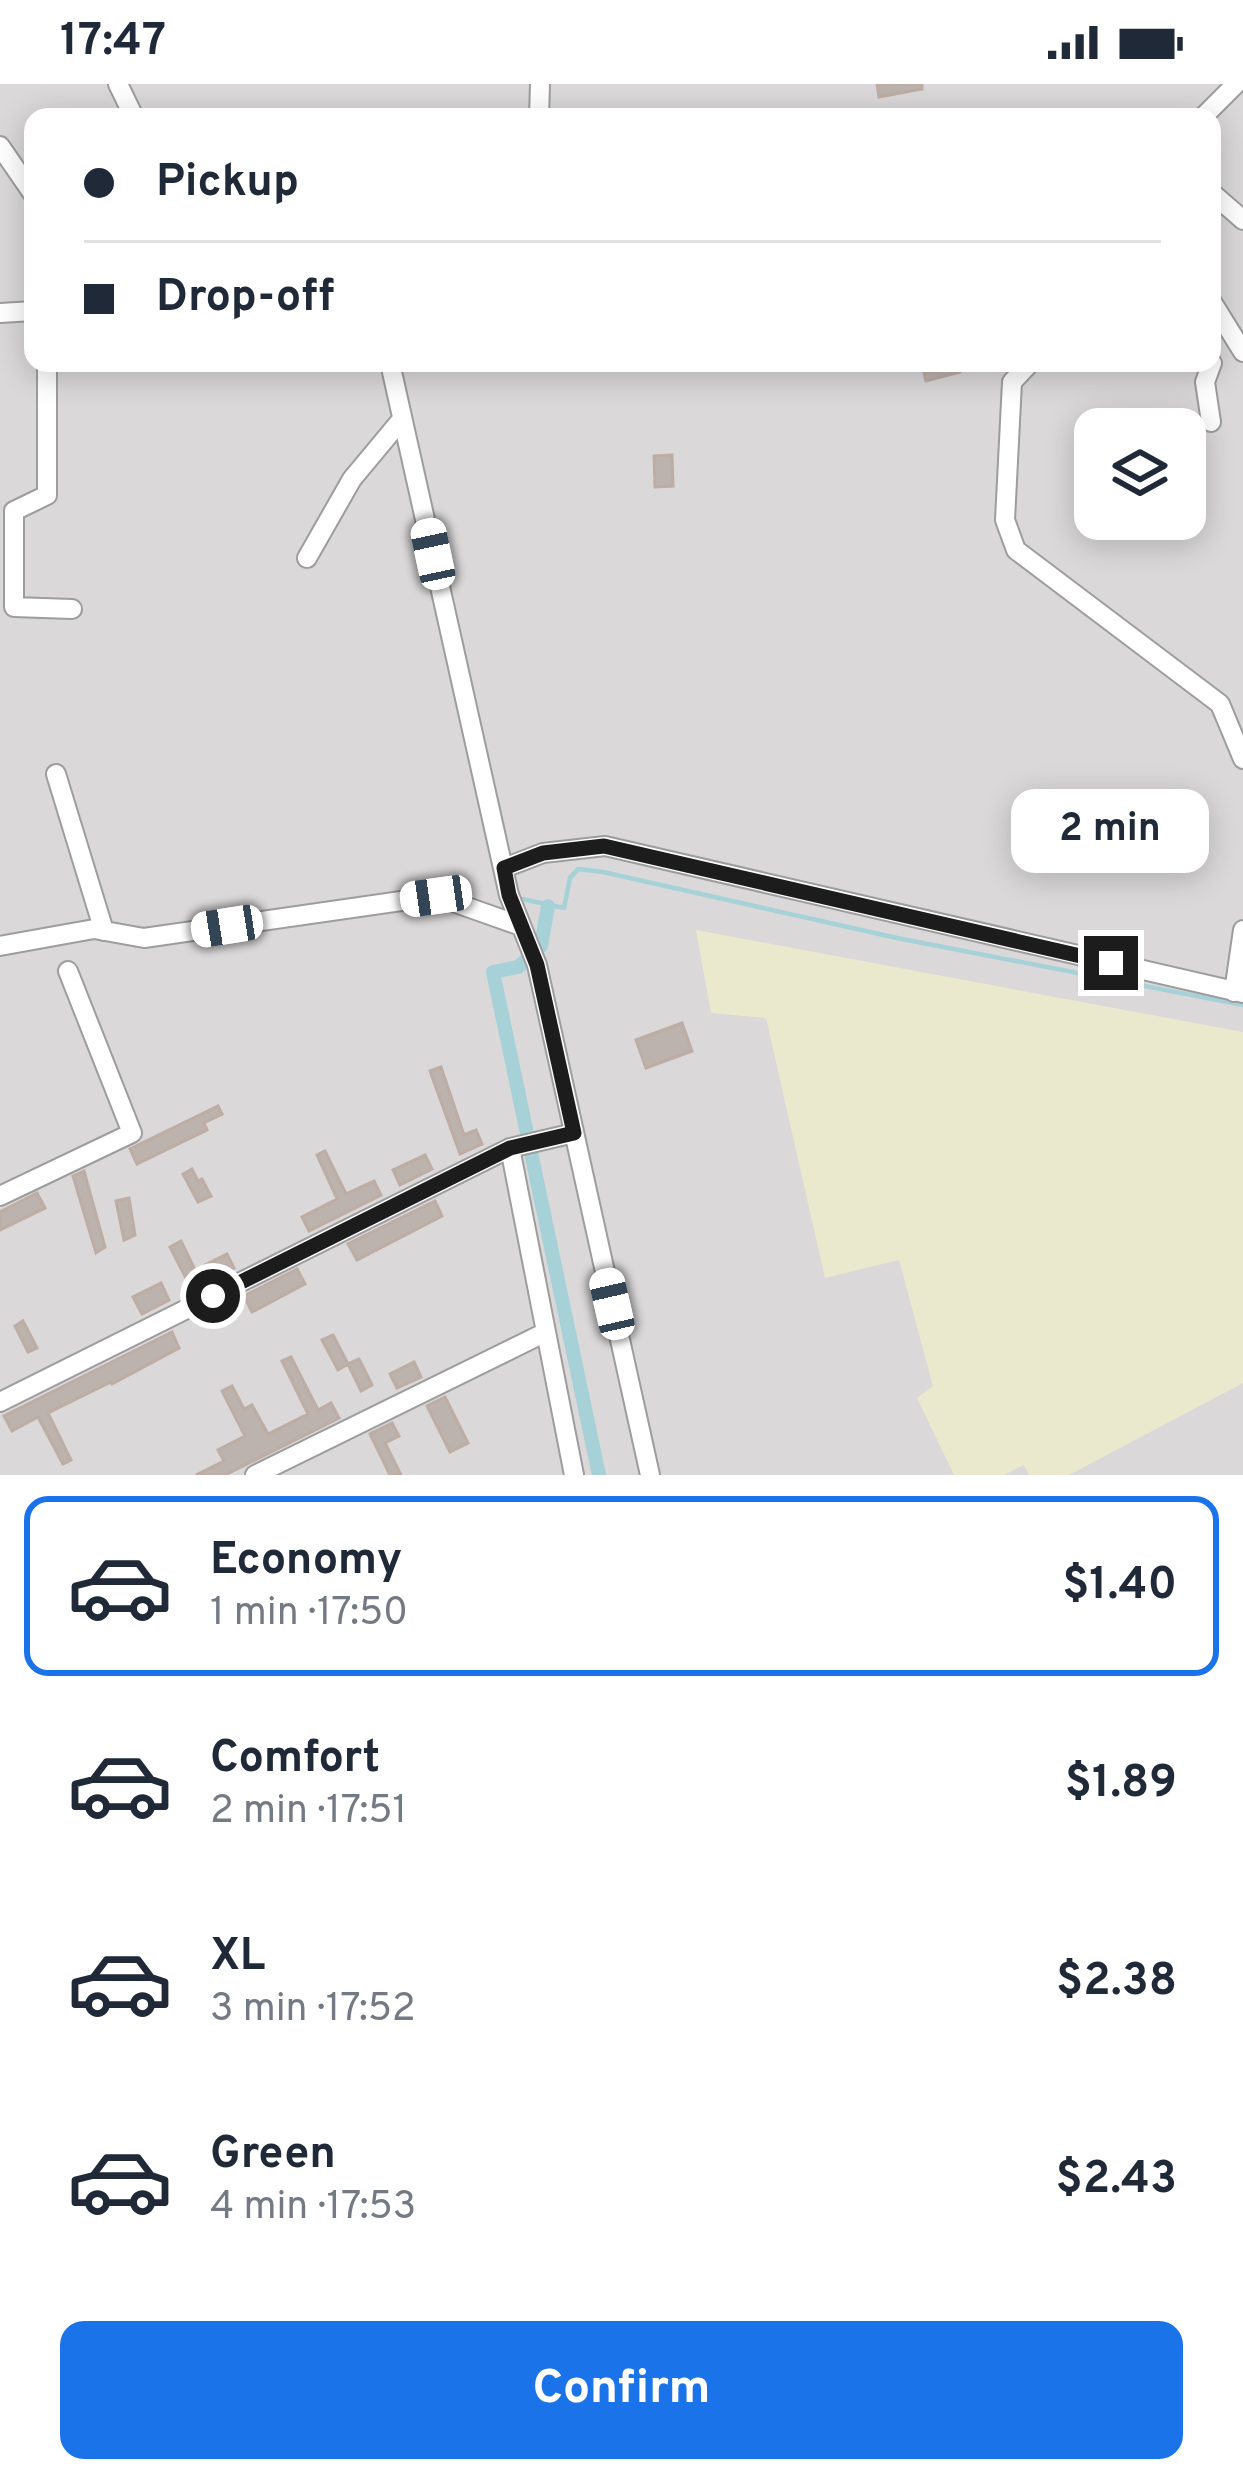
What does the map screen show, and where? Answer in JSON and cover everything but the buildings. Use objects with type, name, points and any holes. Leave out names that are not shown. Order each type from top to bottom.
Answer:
[{"type":"street","points":[[1211,108],[1236,84]]},
{"type":"street","points":[[0,146],[24,181]]},
{"type":"street","points":[[1221,319],[1243,352]]},
{"type":"street","points":[[1221,337],[1225,326]]},
{"type":"street","points":[[46,372],[47,495],[14,511],[14,607],[72,609]]},
{"type":"street","points":[[392,372],[509,895],[537,965],[650,1475]]},
{"type":"street","points":[[1021,372],[1012,382],[1005,520],[1016,550],[1220,704],[1243,759]]},
{"type":"street","points":[[1208,372],[1204,382],[1211,422]]},
{"type":"street","points":[[307,558],[352,479],[402,419]]},
{"type":"street","points":[[56,773],[104,931]]},
{"type":"street","points":[[504,868],[543,853],[604,846],[1238,993],[1243,929]]},
{"type":"street","points":[[0,946],[94,929],[144,938],[436,896],[521,926]]},
{"type":"street","points":[[0,1196],[132,1133],[68,971]]},
{"type":"street","points":[[0,1402],[511,1148],[574,1133]]},
{"type":"street","points":[[511,1148],[574,1475]]},
{"type":"street","points":[[255,1475],[546,1332]]},
{"type":"shaded area","points":[[0,84],[1243,84],[1243,1475],[0,1475]]},
{"type":"green space","points":[[696,930],[1243,1032],[1243,1383],[1069,1475],[1029,1475],[1024,1465],[1004,1475],[954,1475],[917,1398],[933,1386],[899,1260],[825,1278],[766,1018],[711,1013]]},
{"type":"waterway","points":[[522,899],[564,908],[570,878],[578,869],[603,872],[897,938],[1243,1005]]},
{"type":"waterway","points":[[541,946],[548,906]]},
{"type":"waterway","points":[[524,962],[493,972],[599,1475]]},
{"type":"route","points":[[213,1296],[510,1148],[574,1133],[537,965],[509,895],[504,868],[543,853],[604,846],[1111,963]]}]
